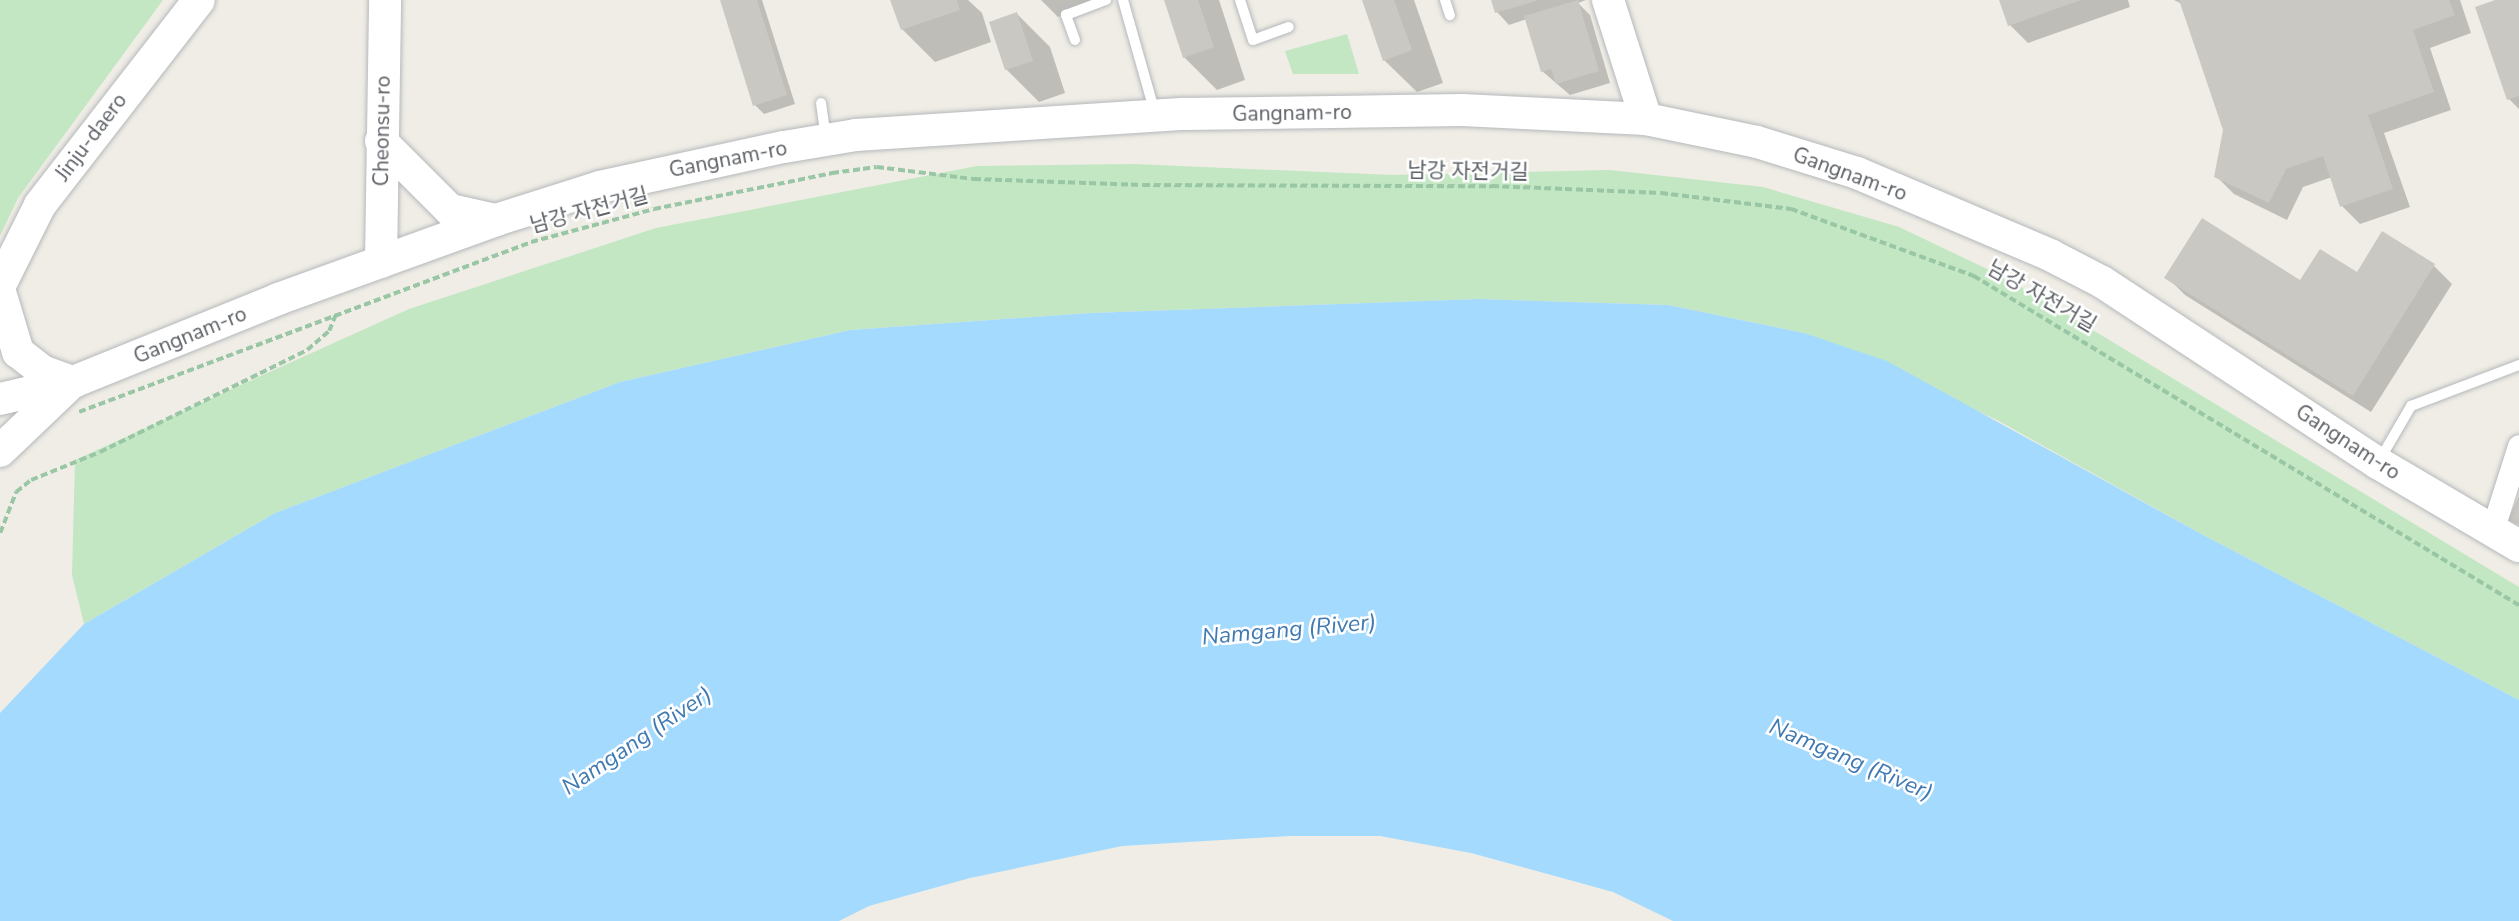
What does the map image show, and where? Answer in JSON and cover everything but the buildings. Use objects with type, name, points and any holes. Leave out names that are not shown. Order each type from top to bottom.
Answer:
[{"type":"street","name":"Jinju-daero","points":[[0,285],[40,205],[199,0]]},
{"type":"street","name":"Cheonsu-ro","points":[[381,262],[384,0]]},
{"type":"street","points":[[1608,0],[1646,119]]},
{"type":"street","name":"Gangnam-ro","points":[[0,399],[73,382],[381,262],[496,220],[600,187],[827,140],[1155,116],[1462,110],[1646,119],[1757,142],[1857,173],[2050,255],[2102,282],[2378,463],[2519,546]]},
{"type":"street","points":[[381,141],[450,210],[496,220]]},
{"type":"street","points":[[0,292],[18,352],[42,371],[73,382],[0,451]]},
{"type":"street","points":[[2492,531],[2519,446]]},
{"type":"lane","points":[[1075,40],[1066,15],[1106,0]]},
{"type":"lane","points":[[1123,0],[1155,116]]},
{"type":"lane","points":[[1446,0],[1450,15]]},
{"type":"lane","points":[[1242,1],[1253,40],[1289,27]]},
{"type":"lane","points":[[821,103],[827,140]]},
{"type":"lane","points":[[2378,463],[2411,406],[2519,365]]},
{"type":"path","name":"남강 자전거길","points":[[76,413],[531,242],[746,188],[877,167],[1013,180],[1492,186],[1661,193],[1791,209],[1974,276],[2519,605]]},
{"type":"path","points":[[0,533],[16,492],[31,480],[100,452],[307,350],[329,331],[335,316]]},
{"type":"green space","points":[[0,0],[163,0],[18,198],[0,236]]},
{"type":"green space","points":[[1347,34],[1359,74],[1293,74],[1285,51]]},
{"type":"green space","points":[[1133,164],[1392,175],[1610,170],[1763,187],[1899,227],[2008,279],[2519,587],[2519,700],[2205,536],[1997,420],[1804,333],[1668,305],[1478,299],[1090,313],[850,330],[620,382],[275,513],[84,624],[72,575],[75,460],[409,309],[656,228],[977,166]]},
{"type":"water","name":"Namgang (River)","points":[[1478,299],[1668,305],[1804,333],[1887,361],[2205,536],[2519,700],[2519,921],[1673,921],[1613,892],[1471,853],[1380,836],[1289,836],[1122,846],[970,878],[869,906],[839,921],[0,921],[0,713],[84,624],[275,513],[620,382],[850,330],[1090,313]]}]
